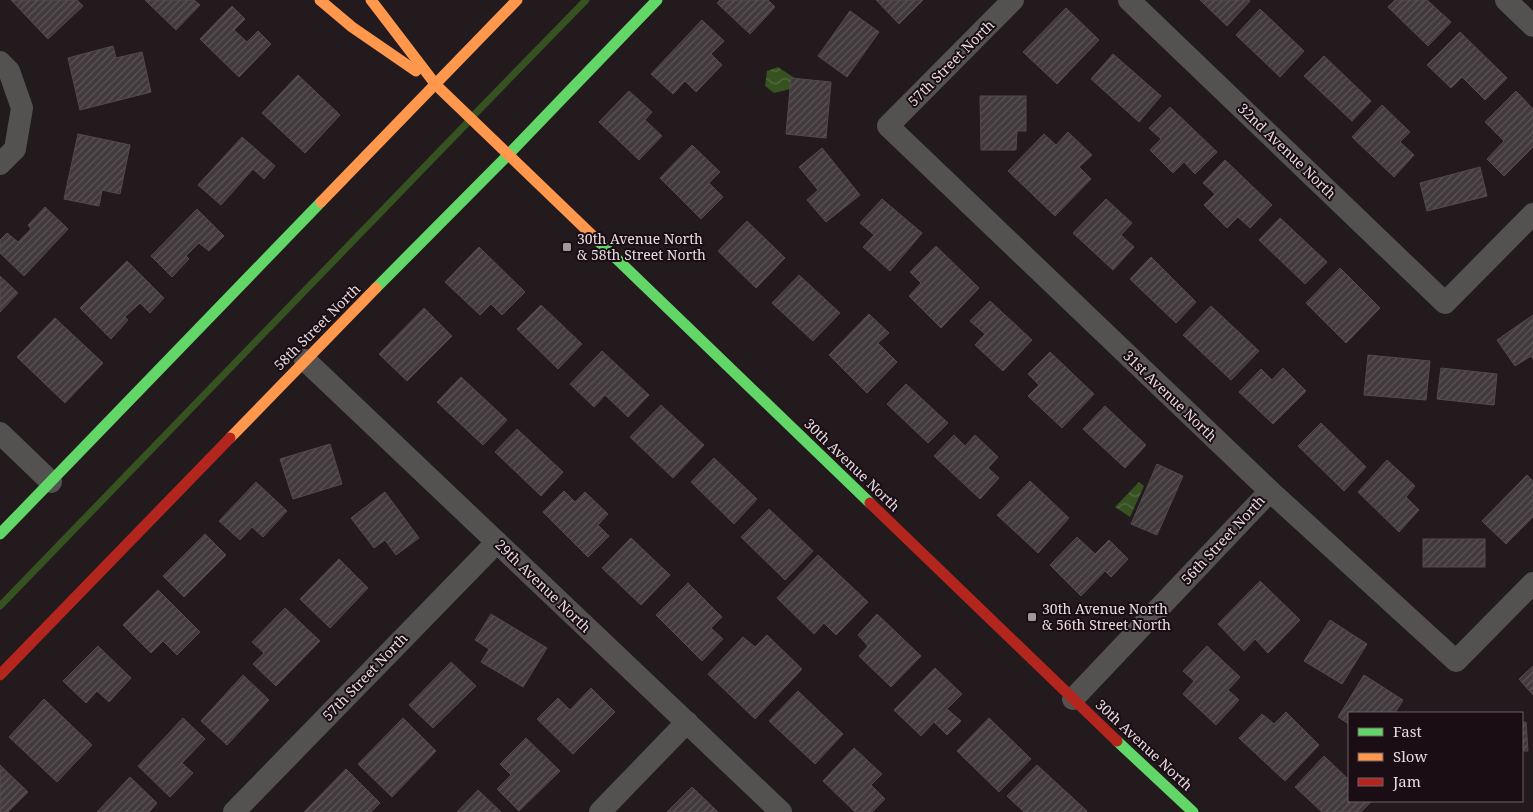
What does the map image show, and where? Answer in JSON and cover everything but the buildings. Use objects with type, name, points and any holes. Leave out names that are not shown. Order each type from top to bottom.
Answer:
[{"type":"street","points":[[320,0],[352,27],[436,85]]},
{"type":"street","points":[[372,0],[436,85]]},
{"type":"street","points":[[0,534],[517,0]]},
{"type":"street","name":"58th Street North","points":[[0,675],[657,0]]},
{"type":"street","name":"57th Street North","points":[[888,126],[1013,0]]},
{"type":"street","name":"32nd Avenue North","points":[[1129,0],[1445,303],[1533,214]]},
{"type":"street","points":[[1506,0],[1533,26]]},
{"type":"street","points":[[0,62],[9,71],[22,108],[15,149],[0,164]]},
{"type":"street","name":"30th Avenue North","points":[[436,85],[1073,699],[1193,812]]},
{"type":"street","name":"31st Avenue North","points":[[888,126],[1270,490],[1456,661],[1533,583]]},
{"type":"street","name":"29th Avenue North","points":[[305,360],[781,812]]},
{"type":"street","points":[[0,433],[50,482]]},
{"type":"street","name":"56th Street North","points":[[1073,699],[1270,490]]},
{"type":"street","name":"57th Street North","points":[[234,812],[497,542]]},
{"type":"street","points":[[600,812],[687,722]]},
{"type":"water","points":[[778,67],[796,79],[790,89],[774,93],[765,86],[767,71]]},
{"type":"water","points":[[1139,482],[1144,486],[1130,517],[1115,507]]},
{"type":"waterway","points":[[474,115],[586,0]]},
{"type":"waterway","points":[[0,606],[467,123]]},
{"type":"traffic: fast","points":[[376,288],[508,155],[657,0]]},
{"type":"traffic: fast","points":[[0,534],[321,202]]},
{"type":"traffic: fast","points":[[595,238],[870,503]]},
{"type":"traffic: fast","points":[[1117,741],[1193,812]]},
{"type":"traffic: slow","points":[[320,0],[352,27],[416,71]]},
{"type":"traffic: slow","points":[[371,0],[436,85],[595,238]]},
{"type":"traffic: slow","points":[[321,202],[517,0]]},
{"type":"traffic: slow","points":[[230,438],[376,288]]},
{"type":"traffic: jam","points":[[0,675],[230,438]]},
{"type":"traffic: jam","points":[[870,503],[1117,741]]},
{"type":"place","name":"30th Avenue North & 58th Street North","points":[[567,247]]},
{"type":"place","name":"30th Avenue North & 56th Street North","points":[[1032,617]]}]
